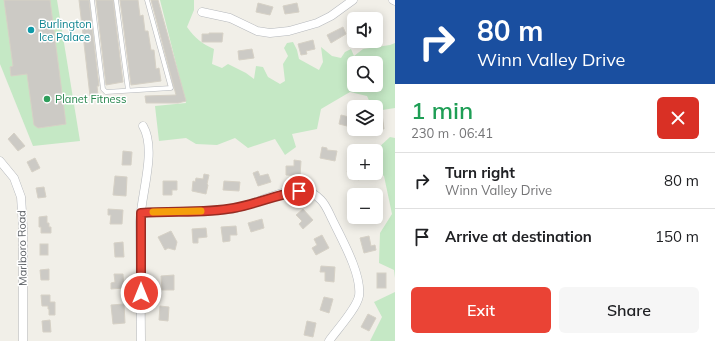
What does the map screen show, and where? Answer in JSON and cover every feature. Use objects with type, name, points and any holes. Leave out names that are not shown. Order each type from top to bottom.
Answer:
[{"type":"street","points":[[202,12],[230,18],[257,31],[289,31],[317,23],[331,16],[353,0]]},
{"type":"street","points":[[141,341],[141,213],[149,151],[146,131],[143,126]]},
{"type":"street","name":"Marlboro Road","points":[[0,161],[14,178],[21,197],[23,227],[24,341]]},
{"type":"street","points":[[141,213],[233,208],[281,194],[293,192],[308,192],[313,194],[322,201],[342,238],[355,269],[359,287],[359,296],[355,306],[329,341]]},
{"type":"lane","points":[[92,0],[103,89],[106,92],[171,88],[147,0]]},
{"type":"lane","points":[[116,0],[128,90]]},
{"type":"green space","points":[[0,0],[57,0],[80,141],[33,146],[0,64]]},
{"type":"green space","points":[[160,0],[194,0],[194,10],[187,27],[199,40],[214,49],[212,64],[222,68],[228,64],[254,79],[256,66],[263,67],[268,77],[280,84],[285,81],[283,64],[288,56],[284,48],[287,43],[293,42],[299,59],[319,70],[323,62],[321,47],[332,56],[341,58],[345,52],[351,49],[354,56],[347,56],[347,92],[350,92],[321,109],[317,129],[292,134],[296,147],[285,155],[275,139],[248,148],[235,138],[217,145],[196,144],[186,138],[159,141],[155,106],[186,103]]},
{"type":"green space","points":[[395,43],[395,108],[383,110],[383,100],[369,100],[367,96],[350,92],[383,92],[383,56],[354,56],[363,49],[383,48],[383,46]]},
{"type":"green space","points":[[390,137],[395,138],[395,278],[394,270],[379,263],[380,233],[392,214],[383,175],[382,144]]},
{"type":"green space","points":[[395,292],[395,341],[370,341],[382,317],[374,302]]},
{"type":"building","name":"Burlington Ice Palace","points":[[4,0],[50,0],[66,124],[38,128],[34,125],[27,74],[11,76],[10,67],[13,66]]},
{"type":"building","points":[[79,0],[89,0],[99,86],[97,86],[98,95],[90,96]]},
{"type":"building","points":[[96,0],[113,0],[123,82],[106,85]]},
{"type":"building","points":[[120,0],[138,0],[140,16],[143,15],[145,31],[148,31],[151,50],[154,50],[156,69],[159,68],[161,81],[131,85]]},
{"type":"building","points":[[151,0],[158,0],[186,101],[178,103],[146,103],[145,96],[176,95]]},
{"type":"building","points":[[258,3],[273,7],[270,15],[256,12]]},
{"type":"building","points":[[297,3],[299,12],[285,14],[283,6]]},
{"type":"building","points":[[343,27],[346,34],[331,43],[327,35]]},
{"type":"building","points":[[223,33],[222,42],[202,42],[202,34]]},
{"type":"building","points":[[313,40],[315,49],[306,51],[307,54],[301,55],[298,44]]},
{"type":"building","points":[[252,49],[254,58],[239,60],[238,51]]},
{"type":"building","points":[[341,115],[347,116],[347,126],[339,124]]},
{"type":"building","points":[[14,133],[25,146],[18,151],[8,139]]},
{"type":"building","points":[[322,147],[327,148],[327,150],[337,151],[335,161],[320,158]]},
{"type":"building","points":[[123,151],[132,152],[131,165],[122,165]]},
{"type":"building","points":[[35,158],[40,168],[32,172],[27,162]]},
{"type":"building","points":[[294,160],[301,161],[300,176],[286,175],[286,166],[294,166]]},
{"type":"building","points":[[258,171],[260,176],[268,174],[271,182],[258,186],[253,173]]},
{"type":"building","points":[[204,174],[209,175],[206,194],[192,191],[193,181],[195,182],[196,178],[203,179]]},
{"type":"building","points":[[115,176],[127,177],[126,196],[113,195]]},
{"type":"building","points":[[163,181],[177,181],[177,190],[172,190],[172,195],[163,195]]},
{"type":"building","points":[[224,181],[240,182],[239,191],[223,190]]},
{"type":"building","points":[[44,187],[46,197],[38,198],[36,188]]},
{"type":"building","points":[[108,209],[123,210],[122,224],[110,224],[111,215],[108,215]]},
{"type":"building","points":[[303,209],[313,220],[303,229],[299,224],[302,221],[296,215]]},
{"type":"building","points":[[47,216],[47,223],[49,223],[49,227],[51,227],[51,233],[41,233],[41,227],[39,227],[39,217]]},
{"type":"building","points":[[262,219],[264,228],[251,232],[248,223]]},
{"type":"building","points":[[236,226],[237,235],[230,235],[230,241],[223,242],[221,227]]},
{"type":"building","points":[[206,228],[207,237],[198,238],[198,243],[193,243],[192,229]]},
{"type":"building","points":[[171,231],[177,242],[175,250],[168,248],[165,250],[158,237]]},
{"type":"building","points":[[322,235],[329,248],[316,255],[312,248],[317,245],[314,239]]},
{"type":"building","points":[[369,236],[371,246],[375,245],[376,250],[364,253],[360,238]]},
{"type":"building","points":[[123,242],[124,257],[115,257],[114,243]]},
{"type":"building","points":[[40,244],[48,244],[48,255],[40,255]]},
{"type":"building","points":[[321,266],[335,267],[334,282],[325,281],[325,272],[320,272]]},
{"type":"building","points":[[49,269],[49,280],[41,280],[40,270]]},
{"type":"building","points":[[377,273],[386,273],[386,288],[377,288]]},
{"type":"building","points":[[114,274],[123,274],[124,288],[111,289],[111,283],[115,282]]},
{"type":"building","points":[[174,275],[174,290],[162,290],[161,276]]},
{"type":"building","points":[[41,295],[50,295],[50,302],[55,302],[55,315],[49,315],[48,306],[42,306]]},
{"type":"building","points":[[324,297],[333,299],[329,313],[320,310]]},
{"type":"building","points":[[124,304],[125,323],[113,324],[111,305]]},
{"type":"building","points":[[160,306],[169,307],[168,321],[159,320]]},
{"type":"building","points":[[368,314],[376,318],[369,331],[361,327]]},
{"type":"building","points":[[50,320],[51,332],[43,332],[42,321]]},
{"type":"building","points":[[307,321],[316,323],[313,337],[304,335]]},
{"type":"slow traffic","points":[[153,212],[201,211]]},
{"type":"place","name":"Burlington Ice Palace","points":[[31,30]]},
{"type":"place","name":"Planet Fitness","points":[[47,99]]},
{"type":"route","points":[[141,293],[141,213],[162,211],[224,210],[248,205],[281,194],[299,191]]}]
